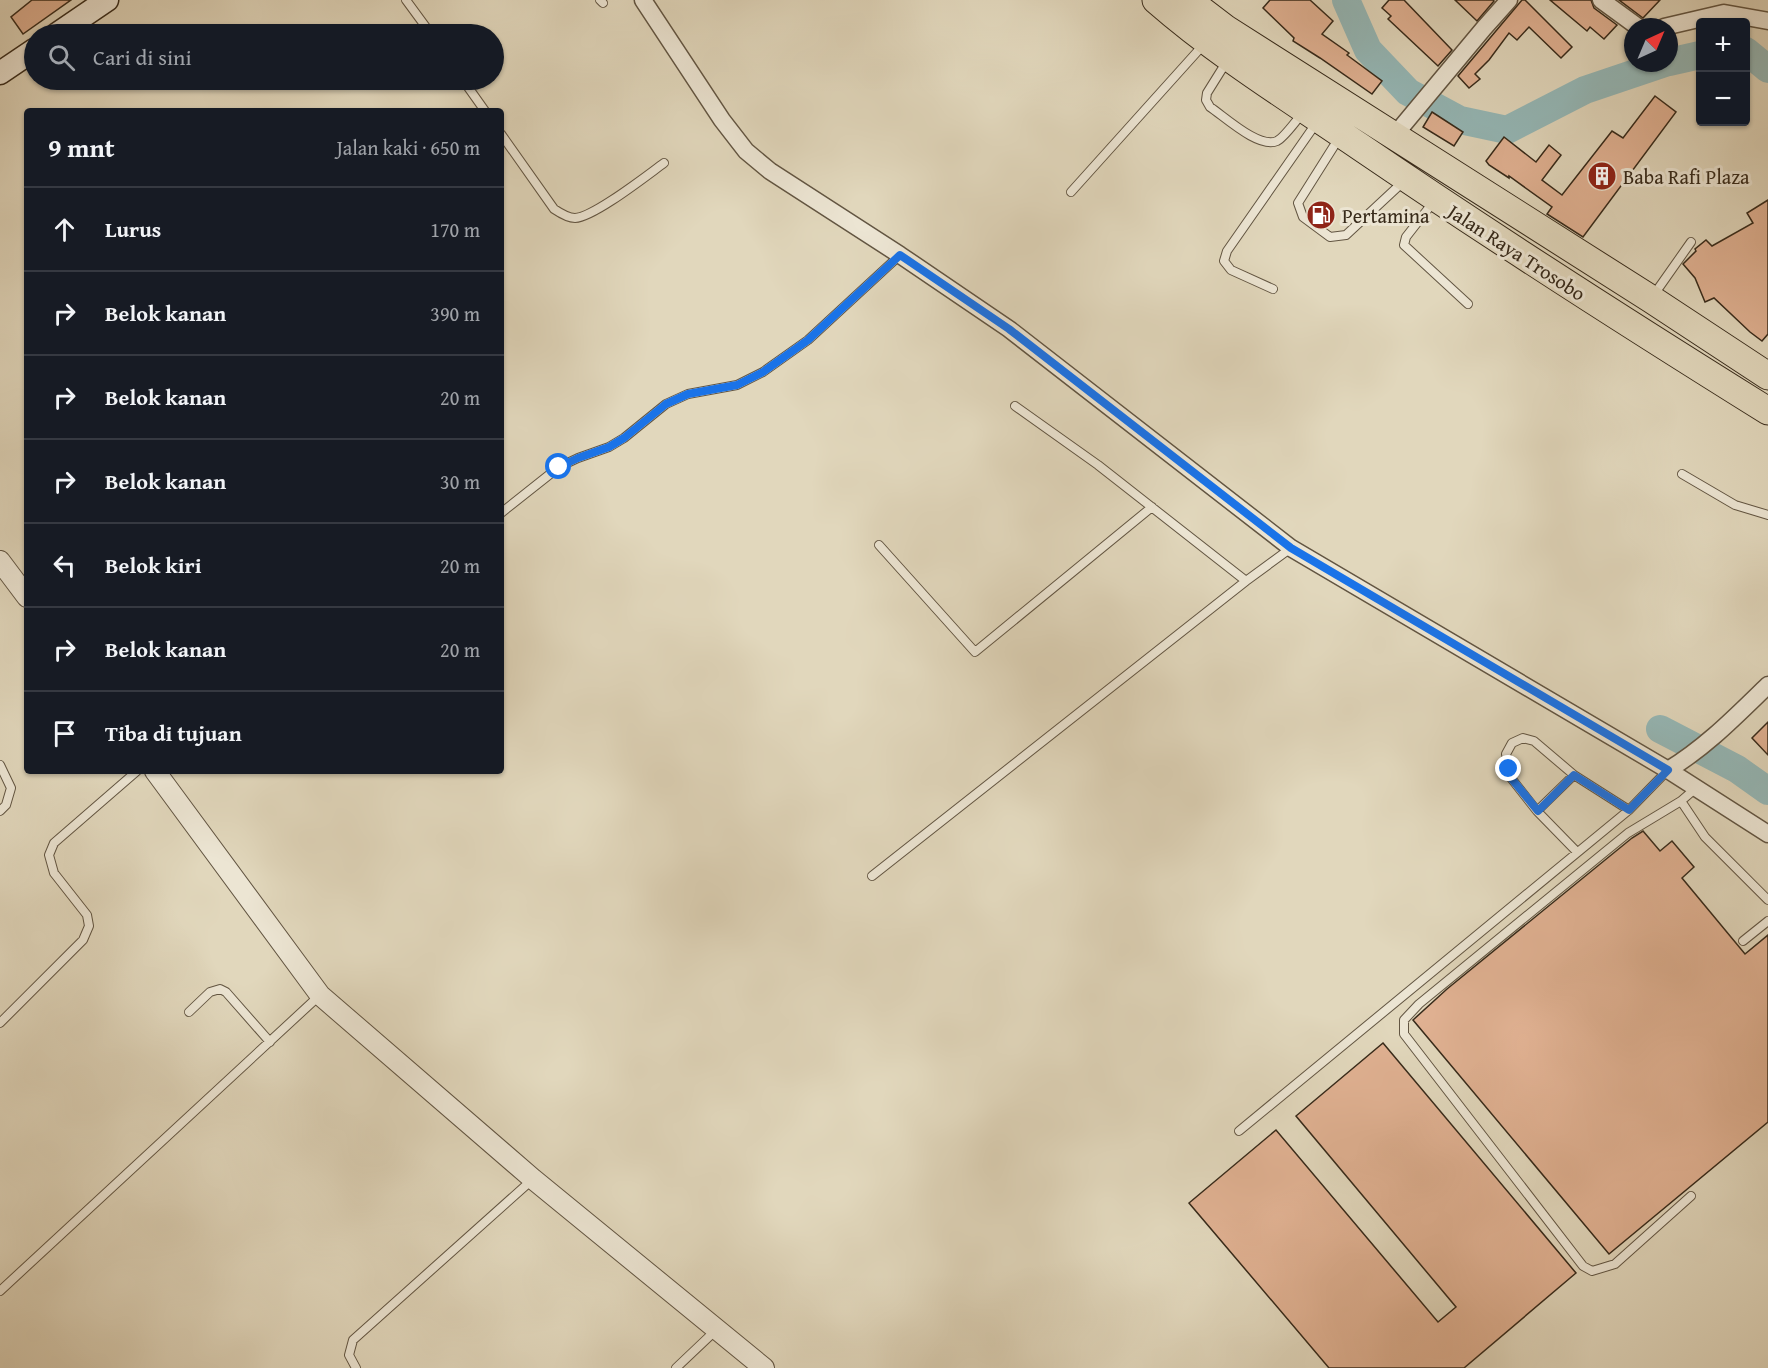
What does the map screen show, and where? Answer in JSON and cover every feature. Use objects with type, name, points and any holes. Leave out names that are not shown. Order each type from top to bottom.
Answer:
[{"type":"highway","name":"Jalan Raya Trosobo","points":[[1156,0],[1229,58],[1436,199],[1569,287],[1768,411]]},
{"type":"highway","name":"Jalan Raya Trosobo","points":[[1188,0],[1226,29],[1401,128],[1586,259],[1768,376]]},
{"type":"highway","points":[[1569,287],[1581,279],[1586,271],[1586,259]]},
{"type":"highway","points":[[1592,301],[1594,288],[1600,278],[1609,274]]},
{"type":"main road","points":[[70,24],[97,3]]},
{"type":"main road","points":[[0,73],[24,57]]},
{"type":"street","points":[[643,0],[722,120],[746,151],[770,171],[1009,329],[1291,548],[1697,787],[1768,834]]},
{"type":"street","points":[[1401,128],[1476,36],[1509,0]]},
{"type":"street","points":[[1601,0],[1626,18]]},
{"type":"street","points":[[1678,24],[1724,13],[1768,21]]},
{"type":"street","points":[[0,561],[24,593]]},
{"type":"street","points":[[1668,770],[1706,744],[1768,686]]},
{"type":"street","points":[[157,774],[320,995],[533,1179],[764,1368]]},
{"type":"lane","points":[[406,0],[424,24]]},
{"type":"lane","points":[[1071,192],[1206,41]]},
{"type":"lane","points":[[1229,58],[1207,93],[1206,100],[1210,107],[1258,140],[1269,143],[1322,121]]},
{"type":"lane","points":[[470,90],[483,108]]},
{"type":"lane","points":[[1322,121],[1298,203],[1303,217],[1330,237],[1346,236],[1407,179]]},
{"type":"lane","points":[[1272,289],[1231,270],[1224,261],[1227,251],[1322,121]]},
{"type":"lane","points":[[504,138],[554,209],[575,218],[593,213],[664,163]]},
{"type":"lane","points":[[1436,199],[1403,243],[1468,304]]},
{"type":"lane","points":[[1651,299],[1691,242]]},
{"type":"lane","points":[[504,511],[559,467],[609,447],[624,438],[666,404],[688,394],[737,385],[763,372],[808,340],[900,255]]},
{"type":"lane","points":[[1016,406],[1098,465],[1246,582]]},
{"type":"lane","points":[[1682,474],[1735,505],[1768,515]]},
{"type":"lane","points":[[879,545],[975,652],[1152,507]]},
{"type":"lane","points":[[872,876],[1291,548]]},
{"type":"lane","points":[[1577,852],[1538,811],[1511,778],[1506,754],[1512,742],[1523,738],[1534,741],[1574,775],[1629,810]]},
{"type":"lane","points":[[0,765],[11,788],[6,805],[0,811]]},
{"type":"lane","points":[[1239,1131],[1629,810],[1668,770]]},
{"type":"lane","points":[[0,1023],[83,940],[88,926],[87,915],[54,873],[49,855],[54,843],[134,774]]},
{"type":"lane","points":[[1538,811],[1574,775]]},
{"type":"lane","points":[[1691,1196],[1615,1264],[1592,1271],[1583,1266],[1404,1034],[1404,1020],[1419,1004],[1628,833],[1681,801],[1697,787]]},
{"type":"lane","points":[[1681,801],[1705,837],[1768,900]]},
{"type":"lane","points":[[1743,941],[1768,921]]},
{"type":"lane","points":[[189,1012],[210,992],[220,989],[226,992],[270,1042]]},
{"type":"lane","points":[[0,1291],[320,995]]},
{"type":"lane","points":[[356,1368],[349,1355],[353,1340],[533,1179]]},
{"type":"lane","points":[[676,1368],[716,1330]]},
{"type":"building","points":[[32,0],[71,0],[37,24],[24,24],[23,34],[11,17]]},
{"type":"building","points":[[1270,0],[1310,0],[1333,21],[1322,34],[1382,81],[1372,94],[1293,41],[1294,38],[1263,8]]},
{"type":"building","points":[[1389,0],[1404,0],[1452,50],[1438,66],[1388,19],[1391,16],[1382,8]]},
{"type":"building","points":[[1455,0],[1493,0],[1494,1],[1477,21]]},
{"type":"building","points":[[1522,0],[1525,0],[1572,47],[1561,58],[1529,27],[1517,40],[1509,33],[1489,60],[1475,74],[1480,79],[1469,88],[1458,76]]},
{"type":"building","points":[[1550,0],[1591,0],[1594,8],[1617,25],[1604,39],[1590,27],[1587,31]]},
{"type":"building","points":[[1619,0],[1660,0],[1643,18]]},
{"type":"building","name":"Baba Rafi Plaza","points":[[1655,96],[1676,112],[1583,237],[1547,214],[1552,207],[1486,161],[1504,137],[1536,162],[1549,145],[1561,155],[1542,180],[1562,195],[1612,131],[1623,138]]},
{"type":"building","points":[[1432,112],[1463,132],[1454,146],[1423,127]]},
{"type":"building","points":[[1768,200],[1768,334],[1762,341],[1714,298],[1705,302],[1695,278],[1683,264],[1706,240],[1712,246],[1753,223],[1747,213]]},
{"type":"building","points":[[1768,722],[1768,755],[1752,738]]},
{"type":"building","points":[[1643,831],[1660,851],[1672,841],[1694,867],[1682,878],[1745,954],[1768,935],[1768,1122],[1609,1254],[1413,1020],[1447,989]]},
{"type":"building","points":[[1383,1043],[1576,1273],[1464,1368],[1329,1368],[1189,1203],[1276,1130],[1438,1322],[1456,1307],[1296,1116]]},
{"type":"waterway","points":[[1346,0],[1368,50],[1408,92],[1460,120],[1507,130],[1585,90],[1638,72]]},
{"type":"waterway","points":[[1750,54],[1768,69]]},
{"type":"waterway","points":[[1678,60],[1696,56]]},
{"type":"waterway","points":[[1660,729],[1737,769],[1768,791]]},
{"type":"place","name":"Baba Rafi Plaza","points":[[1602,176]]},
{"type":"place","name":"Pertamina","points":[[1321,215]]},
{"type":"route","points":[[559,467],[609,447],[624,438],[666,404],[688,394],[737,385],[763,372],[808,340],[900,255],[981,308],[1291,548],[1668,770],[1629,810],[1574,775],[1538,811],[1511,778],[1509,769]]}]
